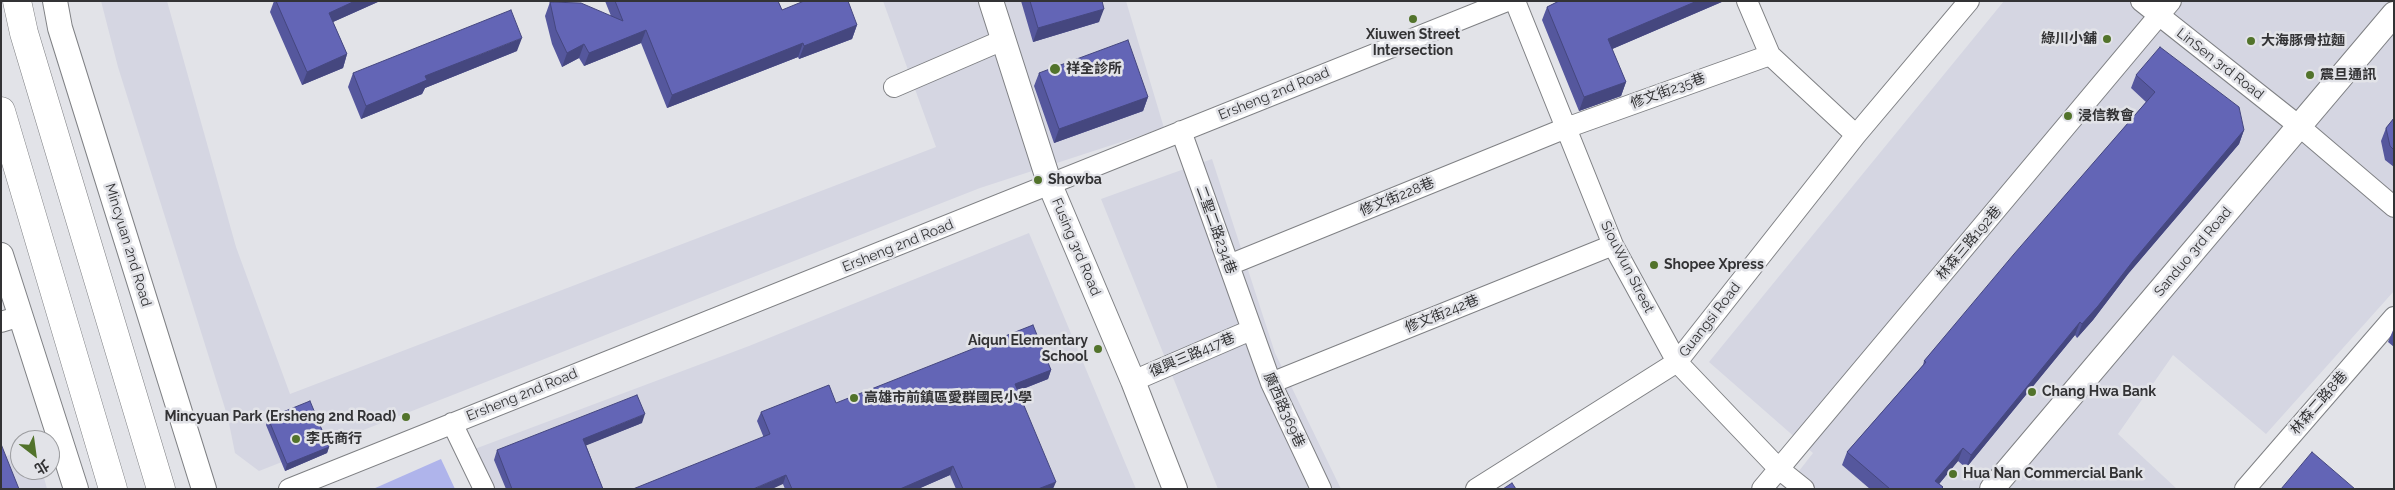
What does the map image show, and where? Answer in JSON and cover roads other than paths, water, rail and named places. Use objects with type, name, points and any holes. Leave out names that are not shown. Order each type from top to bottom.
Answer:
[{"type":"main road","points":[[17,1],[24,33],[161,489]]},
{"type":"main road","points":[[1,111],[113,489]]},
{"type":"street","name":"Mincyuan 2nd Road","points":[[55,1],[60,28],[204,489]]},
{"type":"street","name":"Fusing 3rd Road","points":[[991,1],[1050,185],[1133,381],[1176,489]]},
{"type":"street","name":"Ersheng 2nd Road","points":[[289,489],[1507,1]]},
{"type":"street","name":"SiouWun Street","points":[[1515,1],[1613,245],[1676,362],[1779,469],[1804,489]]},
{"type":"street","points":[[1747,1],[1770,55],[1856,135]]},
{"type":"street","name":"Guangsi Road","points":[[1476,489],[1676,362],[1856,135],[1969,1]]},
{"type":"street","name":"LinSen 3rd Road","points":[[2141,1],[2299,126],[2394,207]]},
{"type":"street","name":"林森三路192巷","points":[[1762,489],[2171,1]]},
{"type":"street","name":"Sanduo 3rd Road","points":[[1992,489],[2394,14]]},
{"type":"street","points":[[894,87],[1003,40]]},
{"type":"street","name":"修文街235巷","points":[[1566,128],[1770,55]]},
{"type":"street","name":"修文街228巷","points":[[1229,265],[1566,128]]},
{"type":"street","name":"二聖二路234巷","points":[[1181,131],[1251,330]]},
{"type":"street","name":"修文街242巷","points":[[1271,383],[1613,245]]},
{"type":"street","points":[[1,255],[11,319],[76,489]]},
{"type":"street","name":"林森二路8巷","points":[[2245,489],[2394,317]]},
{"type":"street","name":"復興三路417巷","points":[[1133,381],[1251,330]]},
{"type":"street","name":"廣西路369巷","points":[[1251,330],[1271,383],[1321,489]]},
{"type":"street","points":[[452,423],[484,489]]},
{"type":"place","name":"Xiuwen Street Intersection","points":[[1413,19]]},
{"type":"place","name":"綠川小舖","points":[[2107,39]]},
{"type":"place","name":"大海豚骨拉麵","points":[[2251,41]]},
{"type":"place","name":"祥全診所","points":[[1055,69]]},
{"type":"place","name":"震旦通訊","points":[[2310,75]]},
{"type":"place","name":"浸信教會","points":[[2068,116]]},
{"type":"place","name":"Showba","points":[[1038,180]]},
{"type":"place","name":"Shopee Xpress","points":[[1654,265]]},
{"type":"place","name":"Aiqun Elementary School","points":[[1098,349]]},
{"type":"place","name":"Chang Hwa Bank","points":[[2032,392]]},
{"type":"place","name":"高雄市前鎮區愛群國民小學","points":[[854,398]]},
{"type":"place","name":"Mincyuan Park (Ersheng 2nd Road)","points":[[406,417]]},
{"type":"place","name":"李氏商行","points":[[296,439]]},
{"type":"place","name":"Hua Nan Commercial Bank","points":[[1953,474]]}]
